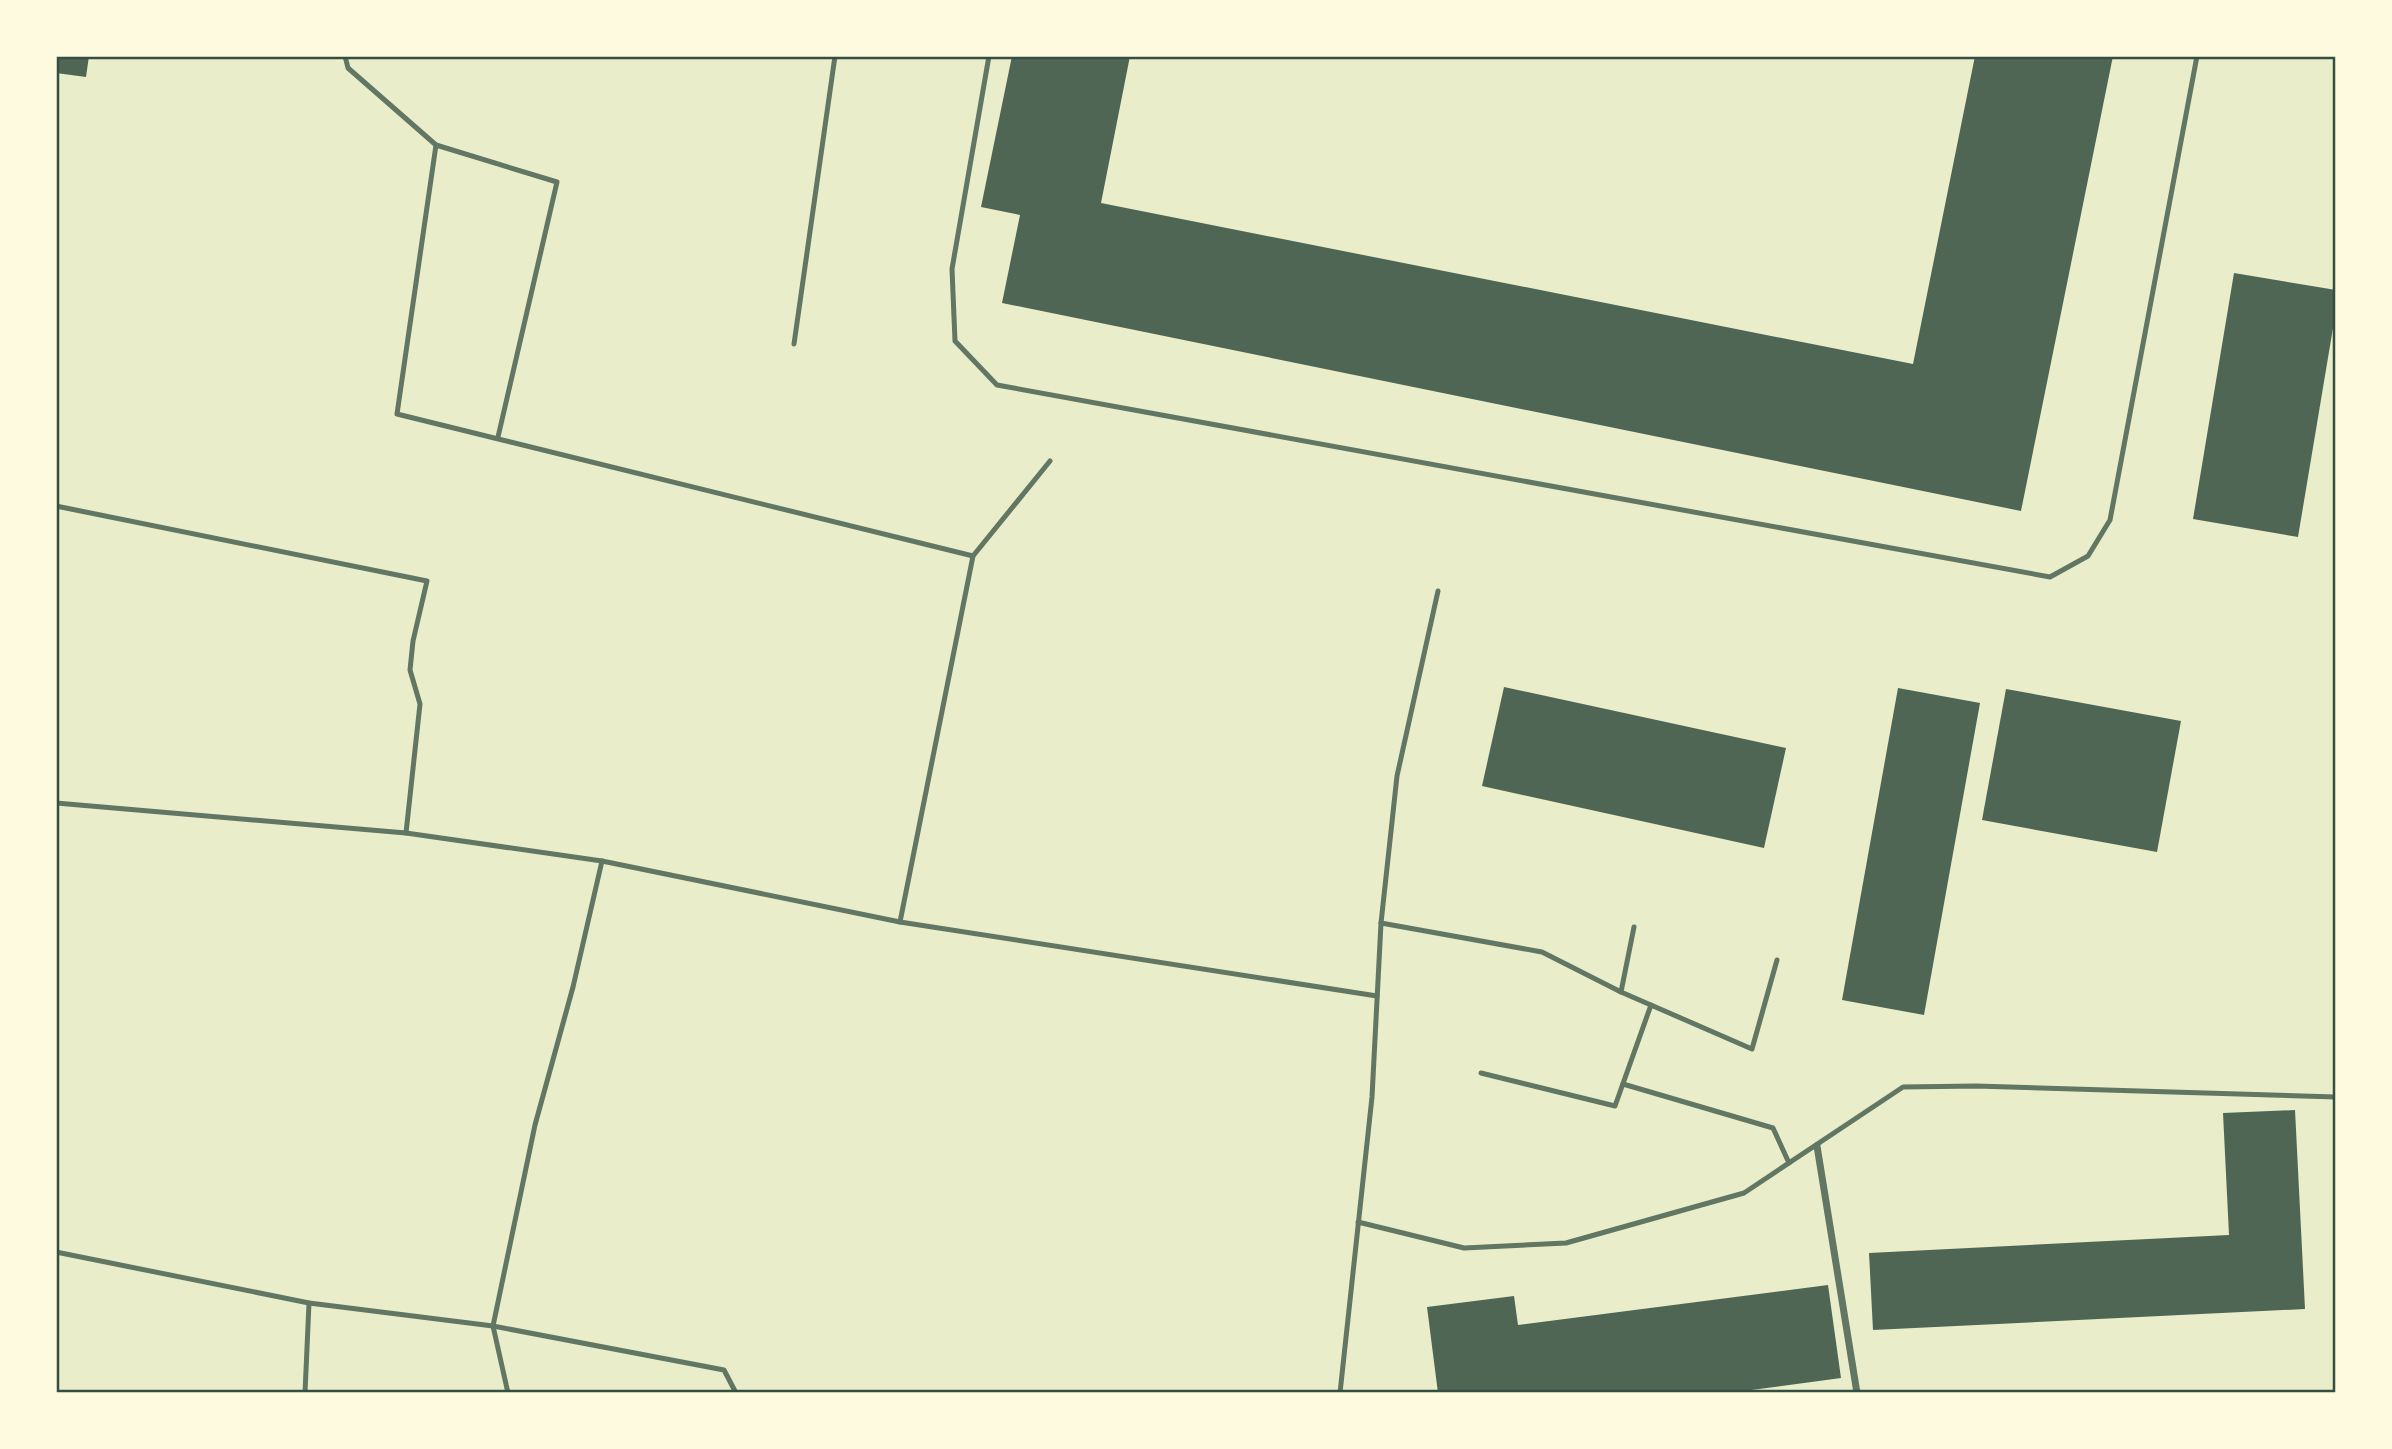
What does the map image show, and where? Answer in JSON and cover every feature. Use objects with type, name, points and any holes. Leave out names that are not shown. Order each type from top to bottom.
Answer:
[{"type":"street","points":[[1817,1146],[1857,1393]]},
{"type":"lane","points":[[345,56],[348,68],[436,145],[557,182],[498,437]]},
{"type":"lane","points":[[794,344],[835,56]]},
{"type":"lane","points":[[989,56],[952,270],[955,341],[997,385],[2050,577],[2088,556],[2110,520],[2197,56]]},
{"type":"lane","points":[[436,145],[397,414],[972,556]]},
{"type":"lane","points":[[900,922],[972,556],[1049,461]]},
{"type":"lane","points":[[56,506],[427,581],[413,641],[410,670],[420,704],[406,833]]},
{"type":"lane","points":[[1340,1393],[1372,1097],[1381,923],[1396,776],[1438,591]]},
{"type":"lane","points":[[56,803],[406,833],[602,861],[900,922],[1377,996]]},
{"type":"lane","points":[[508,1393],[493,1326],[535,1125],[573,987],[602,861]]},
{"type":"lane","points":[[1381,923],[1542,952],[1620,992],[1752,1049],[1777,960]]},
{"type":"lane","points":[[1620,992],[1634,927]]},
{"type":"lane","points":[[1481,1073],[1615,1106],[1651,1005]]},
{"type":"lane","points":[[1623,1084],[1773,1128],[1789,1163]]},
{"type":"lane","points":[[1358,1222],[1464,1248],[1566,1243],[1744,1192],[1903,1087],[1976,1086],[2336,1097]]},
{"type":"lane","points":[[56,1252],[309,1303],[493,1326],[724,1370],[736,1393]]},
{"type":"lane","points":[[305,1393],[309,1303]]},
{"type":"building","points":[[56,56],[89,56],[86,77],[56,73]]},
{"type":"building","points":[[1012,56],[1130,56],[1101,203],[1913,364],[1975,56],[2113,56],[2021,511],[1002,303],[1020,215],[981,207]]},
{"type":"building","points":[[2234,273],[2336,290],[2336,310],[2298,537],[2193,519]]},
{"type":"building","points":[[1504,687],[1786,748],[1764,848],[1482,786]]},
{"type":"building","points":[[1898,688],[1980,703],[1924,1015],[1842,1000]]},
{"type":"building","points":[[2006,689],[2181,721],[2157,852],[1982,820]]},
{"type":"building","points":[[2295,1110],[2305,1309],[1873,1330],[1869,1253],[2229,1235],[2223,1113]]},
{"type":"building","points":[[1828,1285],[1841,1378],[1729,1393],[1438,1393],[1427,1307],[1514,1296],[1518,1325]]}]
